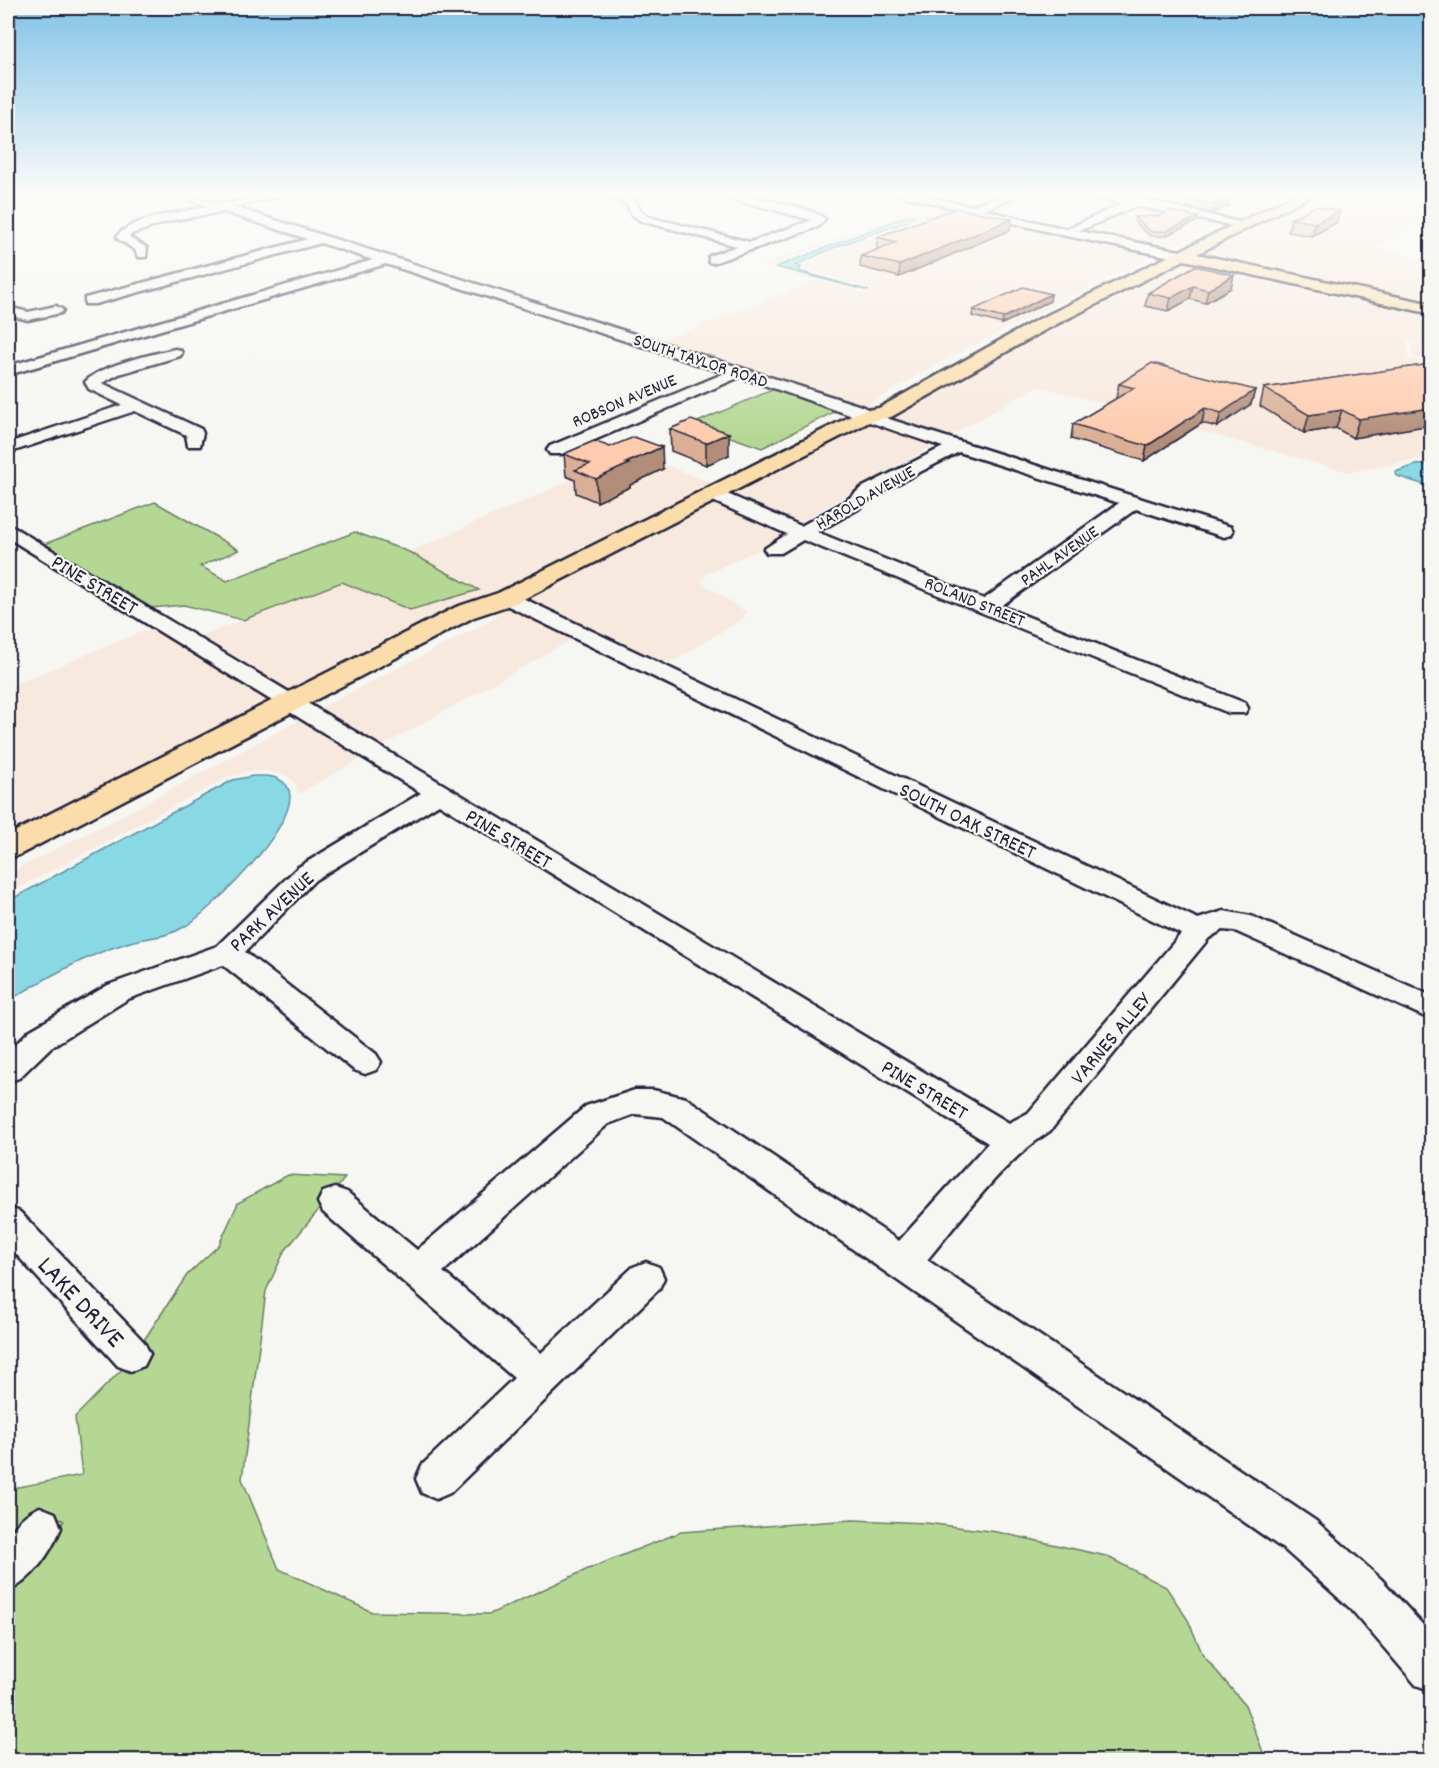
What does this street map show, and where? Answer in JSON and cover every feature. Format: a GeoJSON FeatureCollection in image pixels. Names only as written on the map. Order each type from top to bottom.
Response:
{"type":"FeatureCollection","features":[{"type":"Feature","properties":{"kind":"main road"},"geometry":{"type":"LineString","coordinates":[[8,848],[295,707],[482,619],[507,598],[868,415],[884,413],[1131,276]]}},
{"type":"Feature","properties":{"kind":"main road"},"geometry":{"type":"LineString","coordinates":[[1276,276],[1431,309]]}},
{"type":"Feature","properties":{"kind":"main road"},"geometry":{"type":"LineString","coordinates":[[8,866],[84,828],[295,707]]}},
{"type":"Feature","properties":{"kind":"street"},"geometry":{"type":"LineString","coordinates":[[90,301],[185,276]]}},
{"type":"Feature","properties":{"kind":"street"},"geometry":{"type":"LineString","coordinates":[[8,371],[332,276]]}},
{"type":"Feature","properties":{"kind":"street","name":"SOUTH TAYLOR ROAD"},"geometry":{"type":"LineString","coordinates":[[434,276],[740,372],[957,446],[1224,531]]}},
{"type":"Feature","properties":{"kind":"street"},"geometry":{"type":"LineString","coordinates":[[8,311],[28,316],[56,310]]}},
{"type":"Feature","properties":{"kind":"street"},"geometry":{"type":"LineString","coordinates":[[175,353],[114,371],[93,382],[95,386],[195,433],[194,442]]}},
{"type":"Feature","properties":{"kind":"street","name":"ROBSON AVENUE"},"geometry":{"type":"LineString","coordinates":[[556,450],[740,372]]}},
{"type":"Feature","properties":{"kind":"street"},"geometry":{"type":"LineString","coordinates":[[8,448],[137,405]]}},
{"type":"Feature","properties":{"kind":"street","name":"HAROLD AVENUE"},"geometry":{"type":"LineString","coordinates":[[774,549],[852,506],[875,488],[957,446]]}},
{"type":"Feature","properties":{"kind":"street","name":"ROLAND STREET"},"geometry":{"type":"LineString","coordinates":[[712,494],[802,533],[1237,708]]}},
{"type":"Feature","properties":{"kind":"street","name":"PAHL AVENUE"},"geometry":{"type":"LineString","coordinates":[[987,606],[1127,508],[1129,502]]}},
{"type":"Feature","properties":{"kind":"street","name":"PINE STREET"},"geometry":{"type":"LineString","coordinates":[[8,530],[437,794],[1000,1134],[1015,1137]]}},
{"type":"Feature","properties":{"kind":"street","name":"SOUTH OAK STREET"},"geometry":{"type":"LineString","coordinates":[[507,598],[1199,931]]}},
{"type":"Feature","properties":{"kind":"street","name":"PARK AVENUE"},"geometry":{"type":"LineString","coordinates":[[8,1070],[40,1040],[118,992],[227,953],[306,874],[437,794]]}},
{"type":"Feature","properties":{"kind":"street"},"geometry":{"type":"LineString","coordinates":[[1199,931],[1222,919],[1241,923],[1431,1009]]}},
{"type":"Feature","properties":{"kind":"street","name":"VARNES ALLEY"},"geometry":{"type":"LineString","coordinates":[[904,1261],[1015,1137],[1039,1122],[1199,931]]}},
{"type":"Feature","properties":{"kind":"street"},"geometry":{"type":"LineString","coordinates":[[227,953],[365,1062]]}},
{"type":"Feature","properties":{"kind":"street"},"geometry":{"type":"LineString","coordinates":[[417,1272],[597,1115],[620,1104],[647,1100],[675,1107],[904,1261],[1301,1536],[1366,1594],[1431,1669]]}},
{"type":"Feature","properties":{"kind":"street"},"geometry":{"type":"LineString","coordinates":[[334,1202],[542,1378]]}},
{"type":"Feature","properties":{"kind":"street","name":"LAKE DRIVE"},"geometry":{"type":"LineString","coordinates":[[8,1222],[131,1354]]}},
{"type":"Feature","properties":{"kind":"street"},"geometry":{"type":"LineString","coordinates":[[436,1479],[646,1278]]}},
{"type":"Feature","properties":{"kind":"street"},"geometry":{"type":"LineString","coordinates":[[8,1570],[40,1528]]}},
{"type":"Feature","properties":{"kind":"shaded area"},"geometry":{"type":"Polygon","coordinates":[[[797,276],[863,293],[873,292],[868,287],[824,276],[1113,276],[939,363],[862,408],[655,343],[815,281],[797,276]]]}},
{"type":"Feature","properties":{"kind":"shaded area"},"geometry":{"type":"Polygon","coordinates":[[[1127,276],[1133,276],[874,410],[950,366],[1127,276]]]}},
{"type":"Feature","properties":{"kind":"shaded area"},"geometry":{"type":"Polygon","coordinates":[[[1149,276],[1269,276],[1431,311],[1431,343],[1407,342],[1408,358],[1421,361],[1422,366],[1410,366],[1410,380],[1431,391],[1431,457],[1349,472],[1038,386],[944,439],[879,417],[1149,276]]]}},
{"type":"Feature","properties":{"kind":"shaded area"},"geometry":{"type":"Polygon","coordinates":[[[1284,276],[1431,276],[1431,307],[1284,276]]]}},
{"type":"Feature","properties":{"kind":"shaded area"},"geometry":{"type":"Polygon","coordinates":[[[1412,343],[1431,345],[1431,388],[1427,360],[1413,358],[1412,343]]]}},
{"type":"Feature","properties":{"kind":"shaded area"},"geometry":{"type":"Polygon","coordinates":[[[859,415],[505,594],[288,695],[196,638],[342,581],[410,610],[478,590],[409,552],[632,453],[715,484],[859,415]]]}},
{"type":"Feature","properties":{"kind":"shaded area"},"geometry":{"type":"Polygon","coordinates":[[[869,419],[938,443],[794,525],[722,494],[869,419]]]}},
{"type":"Feature","properties":{"kind":"shaded area"},"geometry":{"type":"Polygon","coordinates":[[[713,499],[788,531],[777,540],[705,575],[701,582],[746,612],[744,618],[663,667],[518,598],[713,499]]]}},
{"type":"Feature","properties":{"kind":"shaded area"},"geometry":{"type":"Polygon","coordinates":[[[508,605],[576,637],[377,749],[315,711],[488,622],[508,605]]]}},
{"type":"Feature","properties":{"kind":"shaded area"},"geometry":{"type":"Polygon","coordinates":[[[153,627],[275,702],[8,841],[8,687],[153,627]]]}},
{"type":"Feature","properties":{"kind":"shaded area"},"geometry":{"type":"Polygon","coordinates":[[[301,719],[364,757],[298,794],[296,785],[289,777],[273,772],[251,771],[228,777],[8,894],[8,873],[120,817],[301,719]]]}},
{"type":"Feature","properties":{"kind":"green space"},"geometry":{"type":"Polygon","coordinates":[[[774,389],[838,410],[762,448],[693,424],[774,389]]]}},
{"type":"Feature","properties":{"kind":"green space"},"geometry":{"type":"Polygon","coordinates":[[[155,502],[239,550],[200,566],[227,581],[355,532],[409,552],[479,590],[410,610],[342,582],[243,620],[184,605],[151,608],[42,545],[155,502]]]}},
{"type":"Feature","properties":{"kind":"green space"},"geometry":{"type":"Polygon","coordinates":[[[288,1175],[345,1178],[284,1252],[266,1291],[242,1479],[279,1569],[372,1612],[490,1614],[588,1569],[681,1532],[853,1520],[926,1523],[997,1532],[1106,1556],[1166,1587],[1188,1620],[1203,1655],[1245,1705],[1266,1760],[8,1760],[8,1595],[64,1521],[39,1506],[8,1546],[8,1489],[82,1475],[75,1417],[123,1368],[128,1373],[152,1354],[142,1343],[187,1275],[219,1245],[238,1203],[288,1175]]]}},
{"type":"Feature","properties":{"kind":"water"},"geometry":{"type":"Polygon","coordinates":[[[809,276],[815,276],[869,291],[809,276]]]}},
{"type":"Feature","properties":{"kind":"water"},"geometry":{"type":"Polygon","coordinates":[[[1431,464],[1431,487],[1397,476],[1395,472],[1416,465],[1431,464]]]}},
{"type":"Feature","properties":{"kind":"water"},"geometry":{"type":"Polygon","coordinates":[[[253,776],[280,780],[289,792],[287,811],[258,857],[215,902],[177,931],[127,943],[96,954],[8,1001],[8,901],[233,780],[253,776]]]}},
{"type":"Feature","properties":{"kind":"building"},"geometry":{"type":"Polygon","coordinates":[[[1178,276],[1233,276],[1208,290],[1193,286],[1171,298],[1148,293],[1178,276]]]}},
{"type":"Feature","properties":{"kind":"building"},"geometry":{"type":"Polygon","coordinates":[[[1023,287],[1051,294],[1003,318],[973,310],[1023,287]]]}},
{"type":"Feature","properties":{"kind":"building"},"geometry":{"type":"Polygon","coordinates":[[[1152,363],[1255,390],[1221,413],[1205,408],[1147,446],[1073,424],[1134,388],[1119,384],[1152,363]]]}},
{"type":"Feature","properties":{"kind":"building"},"geometry":{"type":"Polygon","coordinates":[[[1424,365],[1431,368],[1431,392],[1428,392],[1431,394],[1431,408],[1359,419],[1342,410],[1309,415],[1264,388],[1424,365]]]}},
{"type":"Feature","properties":{"kind":"building"},"geometry":{"type":"Polygon","coordinates":[[[691,420],[729,433],[706,443],[670,429],[691,420]]]}},
{"type":"Feature","properties":{"kind":"building"},"geometry":{"type":"Polygon","coordinates":[[[634,437],[662,447],[596,479],[575,470],[590,464],[564,454],[594,441],[610,447],[634,437]]]}}]}
